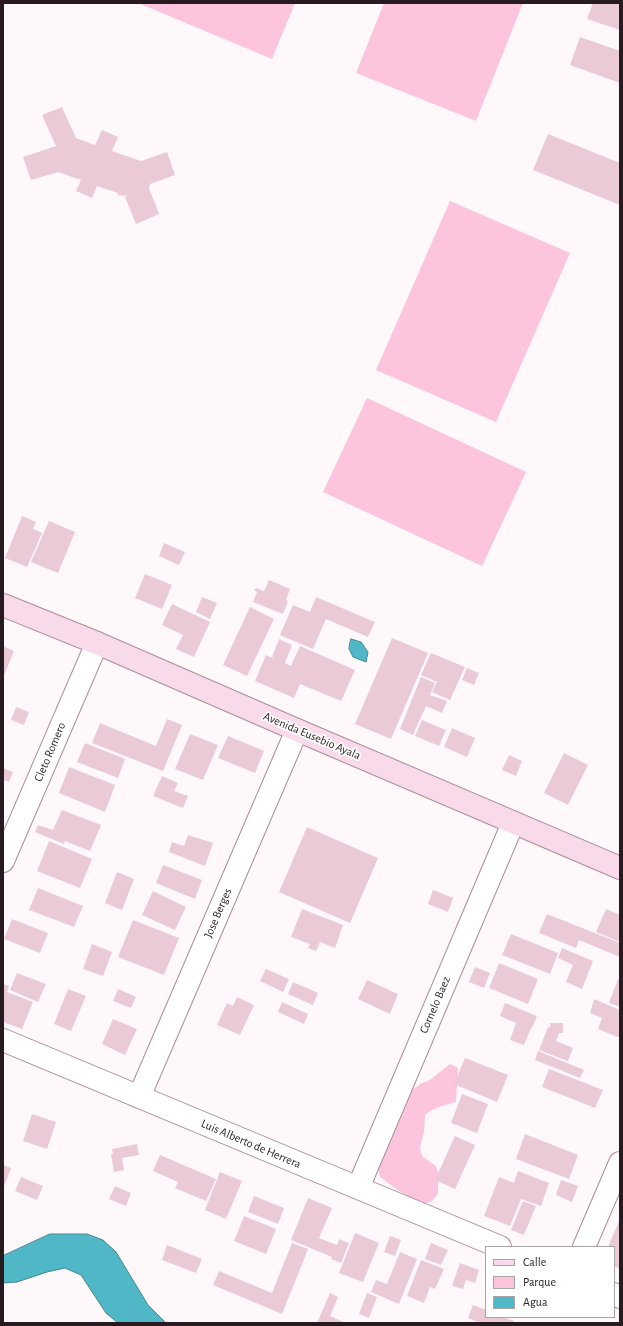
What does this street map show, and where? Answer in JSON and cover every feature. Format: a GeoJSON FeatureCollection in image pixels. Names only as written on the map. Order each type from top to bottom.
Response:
{"type":"FeatureCollection","features":[{"type":"Feature","properties":{"kind":"street","name":"Avenida Eusebio Ayala"},"geometry":{"type":"LineString","coordinates":[[3,605],[96,643],[620,868]]}},
{"type":"Feature","properties":{"kind":"street","name":"Cleto Romero"},"geometry":{"type":"LineString","coordinates":[[3,861],[96,643]]}},
{"type":"Feature","properties":{"kind":"street","name":"Jose Berges"},"geometry":{"type":"LineString","coordinates":[[139,1097],[297,730]]}},
{"type":"Feature","properties":{"kind":"street","name":"Cornelo Baez"},"geometry":{"type":"LineString","coordinates":[[358,1188],[513,823]]}},
{"type":"Feature","properties":{"kind":"street","name":"Luis Alberto de Herrera"},"geometry":{"type":"LineString","coordinates":[[3,1040],[498,1246]]}},
{"type":"Feature","properties":{"kind":"street"},"geometry":{"type":"LineString","coordinates":[[584,1246],[620,1163]]}},
{"type":"Feature","properties":{"kind":"green space"},"geometry":{"type":"Polygon","coordinates":[[[138,3],[295,3],[272,59],[138,3]]]}},
{"type":"Feature","properties":{"kind":"green space"},"geometry":{"type":"Polygon","coordinates":[[[384,3],[523,3],[476,121],[356,73],[384,3]]]}},
{"type":"Feature","properties":{"kind":"green space"},"geometry":{"type":"Polygon","coordinates":[[[450,201],[570,253],[496,422],[376,370],[450,201]]]}},
{"type":"Feature","properties":{"kind":"green space"},"geometry":{"type":"Polygon","coordinates":[[[367,398],[526,472],[482,566],[323,492],[367,398]]]}},
{"type":"Feature","properties":{"kind":"green space"},"geometry":{"type":"Polygon","coordinates":[[[450,1064],[458,1068],[456,1102],[443,1105],[425,1115],[424,1132],[420,1148],[422,1156],[436,1166],[438,1174],[438,1194],[432,1201],[424,1204],[416,1202],[380,1177],[378,1169],[379,1161],[388,1147],[391,1122],[408,1093],[422,1083],[430,1080],[450,1064]]]}},
{"type":"Feature","properties":{"kind":"water"},"geometry":{"type":"Polygon","coordinates":[[[351,639],[361,642],[368,652],[366,662],[353,657],[349,649],[351,639]]]}},
{"type":"Feature","properties":{"kind":"water"},"geometry":{"type":"Polygon","coordinates":[[[50,1234],[87,1234],[103,1240],[116,1252],[148,1305],[166,1323],[118,1323],[106,1313],[81,1275],[65,1268],[17,1282],[3,1283],[3,1256],[50,1234]]]}},
{"type":"Feature","properties":{"kind":"building"},"geometry":{"type":"Polygon","coordinates":[[[593,3],[620,3],[620,30],[587,19],[593,3]]]}},
{"type":"Feature","properties":{"kind":"building"},"geometry":{"type":"Polygon","coordinates":[[[580,37],[620,51],[620,83],[570,65],[580,37]]]}},
{"type":"Feature","properties":{"kind":"building"},"geometry":{"type":"Polygon","coordinates":[[[62,107],[76,138],[95,145],[102,130],[118,137],[112,151],[141,161],[167,152],[175,175],[150,184],[149,188],[159,214],[136,224],[125,197],[128,196],[118,195],[118,193],[97,186],[92,198],[76,191],[81,180],[58,172],[31,180],[23,157],[56,146],[42,115],[62,107]]]}},
{"type":"Feature","properties":{"kind":"building"},"geometry":{"type":"Polygon","coordinates":[[[548,134],[620,163],[620,205],[533,170],[548,134]]]}},
{"type":"Feature","properties":{"kind":"building"},"geometry":{"type":"Polygon","coordinates":[[[22,516],[36,522],[33,529],[42,533],[27,567],[5,558],[22,516]]]}},
{"type":"Feature","properties":{"kind":"building"},"geometry":{"type":"Polygon","coordinates":[[[49,521],[75,532],[58,573],[31,562],[49,521]]]}},
{"type":"Feature","properties":{"kind":"building"},"geometry":{"type":"Polygon","coordinates":[[[164,543],[185,552],[179,565],[159,556],[164,543]]]}},
{"type":"Feature","properties":{"kind":"building"},"geometry":{"type":"Polygon","coordinates":[[[145,574],[172,585],[162,609],[135,598],[145,574]]]}},
{"type":"Feature","properties":{"kind":"building"},"geometry":{"type":"Polygon","coordinates":[[[269,580],[290,589],[286,600],[288,601],[283,614],[253,602],[257,592],[254,590],[256,588],[264,591],[269,580]]]}},
{"type":"Feature","properties":{"kind":"building"},"geometry":{"type":"Polygon","coordinates":[[[202,597],[217,603],[210,619],[196,612],[202,597]]]}},
{"type":"Feature","properties":{"kind":"building"},"geometry":{"type":"Polygon","coordinates":[[[316,597],[375,622],[368,637],[326,619],[313,649],[280,635],[293,605],[310,612],[316,597]]]}},
{"type":"Feature","properties":{"kind":"building"},"geometry":{"type":"Polygon","coordinates":[[[172,604],[210,622],[194,657],[176,649],[183,635],[162,625],[172,604]]]}},
{"type":"Feature","properties":{"kind":"building"},"geometry":{"type":"Polygon","coordinates":[[[250,607],[274,619],[247,676],[223,665],[250,607]]]}},
{"type":"Feature","properties":{"kind":"building"},"geometry":{"type":"Polygon","coordinates":[[[392,638],[428,653],[391,739],[355,724],[392,638]]]}},
{"type":"Feature","properties":{"kind":"building"},"geometry":{"type":"Polygon","coordinates":[[[279,639],[292,645],[285,663],[291,666],[300,646],[355,670],[341,701],[300,684],[294,698],[255,681],[266,655],[275,659],[272,657],[279,639]]]}},
{"type":"Feature","properties":{"kind":"building"},"geometry":{"type":"Polygon","coordinates":[[[3,646],[14,651],[3,678],[3,646]]]}},
{"type":"Feature","properties":{"kind":"building"},"geometry":{"type":"Polygon","coordinates":[[[431,653],[465,667],[450,700],[432,692],[437,682],[421,675],[431,653]]]}},
{"type":"Feature","properties":{"kind":"building"},"geometry":{"type":"Polygon","coordinates":[[[467,668],[479,673],[474,685],[462,680],[467,668]]]}},
{"type":"Feature","properties":{"kind":"building"},"geometry":{"type":"Polygon","coordinates":[[[421,677],[435,683],[430,695],[447,701],[442,713],[426,706],[413,735],[400,729],[421,677]]]}},
{"type":"Feature","properties":{"kind":"building"},"geometry":{"type":"Polygon","coordinates":[[[16,707],[29,712],[24,725],[11,720],[16,707]]]}},
{"type":"Feature","properties":{"kind":"building"},"geometry":{"type":"Polygon","coordinates":[[[167,719],[182,725],[163,771],[92,743],[100,723],[156,746],[167,719]]]}},
{"type":"Feature","properties":{"kind":"building"},"geometry":{"type":"Polygon","coordinates":[[[422,720],[446,730],[439,746],[415,736],[422,720]]]}},
{"type":"Feature","properties":{"kind":"building"},"geometry":{"type":"Polygon","coordinates":[[[452,728],[475,738],[467,757],[444,747],[452,728]]]}},
{"type":"Feature","properties":{"kind":"building"},"geometry":{"type":"Polygon","coordinates":[[[190,734],[218,745],[203,780],[175,769],[190,734]]]}},
{"type":"Feature","properties":{"kind":"building"},"geometry":{"type":"Polygon","coordinates":[[[228,736],[264,751],[255,773],[218,758],[228,736]]]}},
{"type":"Feature","properties":{"kind":"building"},"geometry":{"type":"Polygon","coordinates":[[[85,743],[125,759],[118,778],[77,762],[85,743]]]}},
{"type":"Feature","properties":{"kind":"building"},"geometry":{"type":"Polygon","coordinates":[[[564,753],[588,765],[568,805],[544,793],[564,753]]]}},
{"type":"Feature","properties":{"kind":"building"},"geometry":{"type":"Polygon","coordinates":[[[509,755],[522,761],[516,776],[502,770],[509,755]]]}},
{"type":"Feature","properties":{"kind":"building"},"geometry":{"type":"Polygon","coordinates":[[[69,767],[115,785],[105,812],[59,793],[69,767]]]}},
{"type":"Feature","properties":{"kind":"building"},"geometry":{"type":"Polygon","coordinates":[[[3,768],[13,772],[9,782],[3,780],[3,768]]]}},
{"type":"Feature","properties":{"kind":"building"},"geometry":{"type":"Polygon","coordinates":[[[162,776],[178,783],[174,791],[188,796],[183,808],[153,796],[162,776]]]}},
{"type":"Feature","properties":{"kind":"building"},"geometry":{"type":"Polygon","coordinates":[[[62,810],[101,825],[90,851],[65,841],[64,844],[35,832],[38,825],[53,830],[62,810]]]}},
{"type":"Feature","properties":{"kind":"building"},"geometry":{"type":"Polygon","coordinates":[[[307,827],[378,858],[350,923],[279,892],[307,827]]]}},
{"type":"Feature","properties":{"kind":"building"},"geometry":{"type":"Polygon","coordinates":[[[188,835],[213,843],[205,866],[169,852],[172,842],[184,846],[188,835]]]}},
{"type":"Feature","properties":{"kind":"building"},"geometry":{"type":"Polygon","coordinates":[[[49,841],[92,859],[80,888],[37,871],[49,841]]]}},
{"type":"Feature","properties":{"kind":"building"},"geometry":{"type":"Polygon","coordinates":[[[163,865],[202,880],[195,899],[156,883],[163,865]]]}},
{"type":"Feature","properties":{"kind":"building"},"geometry":{"type":"Polygon","coordinates":[[[117,872],[134,879],[122,910],[105,903],[117,872]]]}},
{"type":"Feature","properties":{"kind":"building"},"geometry":{"type":"Polygon","coordinates":[[[38,888],[83,906],[74,927],[29,910],[38,888]]]}},
{"type":"Feature","properties":{"kind":"building"},"geometry":{"type":"Polygon","coordinates":[[[433,890],[453,898],[448,912],[428,904],[433,890]]]}},
{"type":"Feature","properties":{"kind":"building"},"geometry":{"type":"Polygon","coordinates":[[[153,891],[186,907],[175,930],[142,915],[153,891]]]}},
{"type":"Feature","properties":{"kind":"building"},"geometry":{"type":"Polygon","coordinates":[[[302,909],[343,925],[335,948],[320,942],[316,951],[308,948],[310,944],[291,937],[302,909]]]}},
{"type":"Feature","properties":{"kind":"building"},"geometry":{"type":"Polygon","coordinates":[[[606,909],[620,915],[620,942],[596,932],[606,909]]]}},
{"type":"Feature","properties":{"kind":"building"},"geometry":{"type":"Polygon","coordinates":[[[547,914],[620,943],[620,957],[579,940],[576,948],[539,933],[547,914]]]}},
{"type":"Feature","properties":{"kind":"building"},"geometry":{"type":"Polygon","coordinates":[[[12,919],[48,933],[40,953],[4,939],[12,919]]]}},
{"type":"Feature","properties":{"kind":"building"},"geometry":{"type":"Polygon","coordinates":[[[133,920],[179,938],[164,975],[118,957],[133,920]]]}},
{"type":"Feature","properties":{"kind":"building"},"geometry":{"type":"Polygon","coordinates":[[[511,934],[558,953],[550,974],[502,955],[511,934]]]}},
{"type":"Feature","properties":{"kind":"building"},"geometry":{"type":"Polygon","coordinates":[[[92,944],[112,952],[103,976],[83,969],[92,944]]]}},
{"type":"Feature","properties":{"kind":"building"},"geometry":{"type":"Polygon","coordinates":[[[562,948],[593,961],[582,989],[566,982],[573,965],[558,958],[562,948]]]}},
{"type":"Feature","properties":{"kind":"building"},"geometry":{"type":"Polygon","coordinates":[[[499,963],[538,979],[528,1004],[489,988],[499,963]]]}},
{"type":"Feature","properties":{"kind":"building"},"geometry":{"type":"Polygon","coordinates":[[[475,967],[490,973],[484,988],[469,982],[475,967]]]}},
{"type":"Feature","properties":{"kind":"building"},"geometry":{"type":"Polygon","coordinates":[[[266,969],[289,979],[283,992],[260,981],[266,969]]]}},
{"type":"Feature","properties":{"kind":"building"},"geometry":{"type":"Polygon","coordinates":[[[17,973],[46,984],[38,1002],[10,990],[17,973]]]}},
{"type":"Feature","properties":{"kind":"building"},"geometry":{"type":"Polygon","coordinates":[[[618,979],[620,980],[620,1007],[609,1003],[618,979]]]}},
{"type":"Feature","properties":{"kind":"building"},"geometry":{"type":"Polygon","coordinates":[[[367,980],[398,994],[390,1014],[358,999],[367,980]]]}},
{"type":"Feature","properties":{"kind":"building"},"geometry":{"type":"Polygon","coordinates":[[[293,982],[318,993],[313,1005],[288,994],[293,982]]]}},
{"type":"Feature","properties":{"kind":"building"},"geometry":{"type":"Polygon","coordinates":[[[3,984],[9,986],[7,992],[33,1002],[22,1029],[3,1022],[3,984]]]}},
{"type":"Feature","properties":{"kind":"building"},"geometry":{"type":"Polygon","coordinates":[[[68,989],[86,996],[71,1031],[54,1024],[68,989]]]}},
{"type":"Feature","properties":{"kind":"building"},"geometry":{"type":"Polygon","coordinates":[[[118,989],[136,997],[131,1008],[113,1001],[118,989]]]}},
{"type":"Feature","properties":{"kind":"building"},"geometry":{"type":"Polygon","coordinates":[[[237,997],[254,1005],[240,1035],[217,1025],[227,1003],[233,1006],[237,997]]]}},
{"type":"Feature","properties":{"kind":"building"},"geometry":{"type":"Polygon","coordinates":[[[594,999],[620,1010],[620,1038],[598,1029],[602,1018],[590,1013],[594,999]]]}},
{"type":"Feature","properties":{"kind":"building"},"geometry":{"type":"Polygon","coordinates":[[[282,1002],[308,1014],[304,1024],[278,1012],[282,1002]]]}},
{"type":"Feature","properties":{"kind":"building"},"geometry":{"type":"Polygon","coordinates":[[[505,1003],[537,1016],[524,1045],[510,1040],[516,1023],[500,1016],[505,1003]]]}},
{"type":"Feature","properties":{"kind":"building"},"geometry":{"type":"Polygon","coordinates":[[[113,1019],[137,1029],[125,1055],[102,1044],[113,1019]]]}},
{"type":"Feature","properties":{"kind":"building"},"geometry":{"type":"Polygon","coordinates":[[[550,1023],[563,1023],[563,1033],[559,1033],[556,1041],[573,1048],[568,1061],[539,1050],[548,1027],[550,1028],[550,1023]]]}},
{"type":"Feature","properties":{"kind":"building"},"geometry":{"type":"Polygon","coordinates":[[[538,1051],[584,1070],[580,1078],[535,1060],[538,1051]]]}},
{"type":"Feature","properties":{"kind":"building"},"geometry":{"type":"Polygon","coordinates":[[[465,1058],[508,1075],[497,1102],[454,1084],[465,1058]]]}},
{"type":"Feature","properties":{"kind":"building"},"geometry":{"type":"Polygon","coordinates":[[[549,1069],[603,1090],[595,1108],[542,1087],[549,1069]]]}},
{"type":"Feature","properties":{"kind":"building"},"geometry":{"type":"Polygon","coordinates":[[[462,1094],[488,1104],[477,1133],[451,1123],[462,1094]]]}},
{"type":"Feature","properties":{"kind":"building"},"geometry":{"type":"Polygon","coordinates":[[[32,1114],[56,1122],[47,1149],[23,1141],[32,1114]]]}},
{"type":"Feature","properties":{"kind":"building"},"geometry":{"type":"Polygon","coordinates":[[[525,1134],[578,1155],[569,1179],[516,1159],[525,1134]]]}},
{"type":"Feature","properties":{"kind":"building"},"geometry":{"type":"Polygon","coordinates":[[[455,1136],[475,1145],[455,1189],[435,1180],[455,1136]]]}},
{"type":"Feature","properties":{"kind":"building"},"geometry":{"type":"Polygon","coordinates":[[[137,1144],[139,1155],[122,1158],[124,1170],[114,1172],[111,1154],[113,1154],[112,1149],[137,1144]]]}},
{"type":"Feature","properties":{"kind":"building"},"geometry":{"type":"Polygon","coordinates":[[[160,1155],[216,1179],[206,1201],[175,1188],[178,1182],[153,1171],[160,1155]]]}},
{"type":"Feature","properties":{"kind":"building"},"geometry":{"type":"Polygon","coordinates":[[[3,1165],[11,1168],[3,1189],[3,1165]]]}},
{"type":"Feature","properties":{"kind":"building"},"geometry":{"type":"Polygon","coordinates":[[[518,1171],[549,1183],[541,1206],[521,1199],[510,1226],[484,1216],[499,1177],[514,1183],[518,1171]]]}},
{"type":"Feature","properties":{"kind":"building"},"geometry":{"type":"Polygon","coordinates":[[[220,1172],[242,1181],[226,1219],[205,1210],[220,1172]]]}},
{"type":"Feature","properties":{"kind":"building"},"geometry":{"type":"Polygon","coordinates":[[[21,1177],[43,1186],[37,1200],[15,1191],[21,1177]]]}},
{"type":"Feature","properties":{"kind":"building"},"geometry":{"type":"Polygon","coordinates":[[[561,1180],[578,1186],[572,1202],[556,1195],[561,1180]]]}},
{"type":"Feature","properties":{"kind":"building"},"geometry":{"type":"Polygon","coordinates":[[[115,1186],[131,1193],[126,1206],[109,1199],[115,1186]]]}},
{"type":"Feature","properties":{"kind":"building"},"geometry":{"type":"Polygon","coordinates":[[[254,1196],[284,1208],[278,1224],[248,1212],[254,1196]]]}},
{"type":"Feature","properties":{"kind":"building"},"geometry":{"type":"Polygon","coordinates":[[[308,1198],[332,1208],[319,1238],[337,1245],[339,1239],[349,1243],[341,1263],[331,1259],[332,1257],[291,1240],[308,1198]]]}},
{"type":"Feature","properties":{"kind":"building"},"geometry":{"type":"Polygon","coordinates":[[[523,1201],[536,1206],[524,1235],[511,1230],[523,1201]]]}},
{"type":"Feature","properties":{"kind":"building"},"geometry":{"type":"Polygon","coordinates":[[[244,1216],[276,1229],[266,1254],[234,1241],[244,1216]]]}},
{"type":"Feature","properties":{"kind":"building"},"geometry":{"type":"Polygon","coordinates":[[[620,1219],[620,1269],[615,1266],[615,1246],[608,1246],[620,1219]]]}},
{"type":"Feature","properties":{"kind":"building"},"geometry":{"type":"Polygon","coordinates":[[[355,1233],[379,1243],[363,1282],[339,1273],[355,1233]]]}},
{"type":"Feature","properties":{"kind":"building"},"geometry":{"type":"Polygon","coordinates":[[[390,1236],[401,1240],[395,1256],[384,1252],[390,1236]]]}},
{"type":"Feature","properties":{"kind":"building"},"geometry":{"type":"Polygon","coordinates":[[[292,1243],[308,1249],[282,1314],[213,1285],[219,1271],[272,1293],[292,1243]]]}},
{"type":"Feature","properties":{"kind":"building"},"geometry":{"type":"Polygon","coordinates":[[[431,1243],[448,1250],[441,1265],[425,1259],[431,1243]]]}},
{"type":"Feature","properties":{"kind":"building"},"geometry":{"type":"Polygon","coordinates":[[[167,1245],[202,1259],[196,1273],[162,1260],[167,1245]]]}},
{"type":"Feature","properties":{"kind":"building"},"geometry":{"type":"Polygon","coordinates":[[[400,1252],[417,1259],[399,1304],[371,1292],[376,1280],[387,1284],[400,1252]]]}},
{"type":"Feature","properties":{"kind":"building"},"geometry":{"type":"Polygon","coordinates":[[[421,1260],[444,1269],[435,1289],[430,1287],[424,1303],[407,1296],[421,1260]]]}},
{"type":"Feature","properties":{"kind":"building"},"geometry":{"type":"Polygon","coordinates":[[[460,1263],[479,1270],[475,1283],[466,1280],[463,1289],[452,1286],[460,1263]]]}},
{"type":"Feature","properties":{"kind":"building"},"geometry":{"type":"Polygon","coordinates":[[[330,1293],[338,1297],[330,1316],[346,1323],[317,1323],[330,1293]]]}},
{"type":"Feature","properties":{"kind":"building"},"geometry":{"type":"Polygon","coordinates":[[[367,1293],[377,1297],[369,1318],[359,1314],[367,1293]]]}},
{"type":"Feature","properties":{"kind":"building"},"geometry":{"type":"Polygon","coordinates":[[[473,1305],[485,1310],[485,1318],[506,1318],[514,1321],[513,1323],[480,1323],[468,1318],[473,1305]]]}}]}
